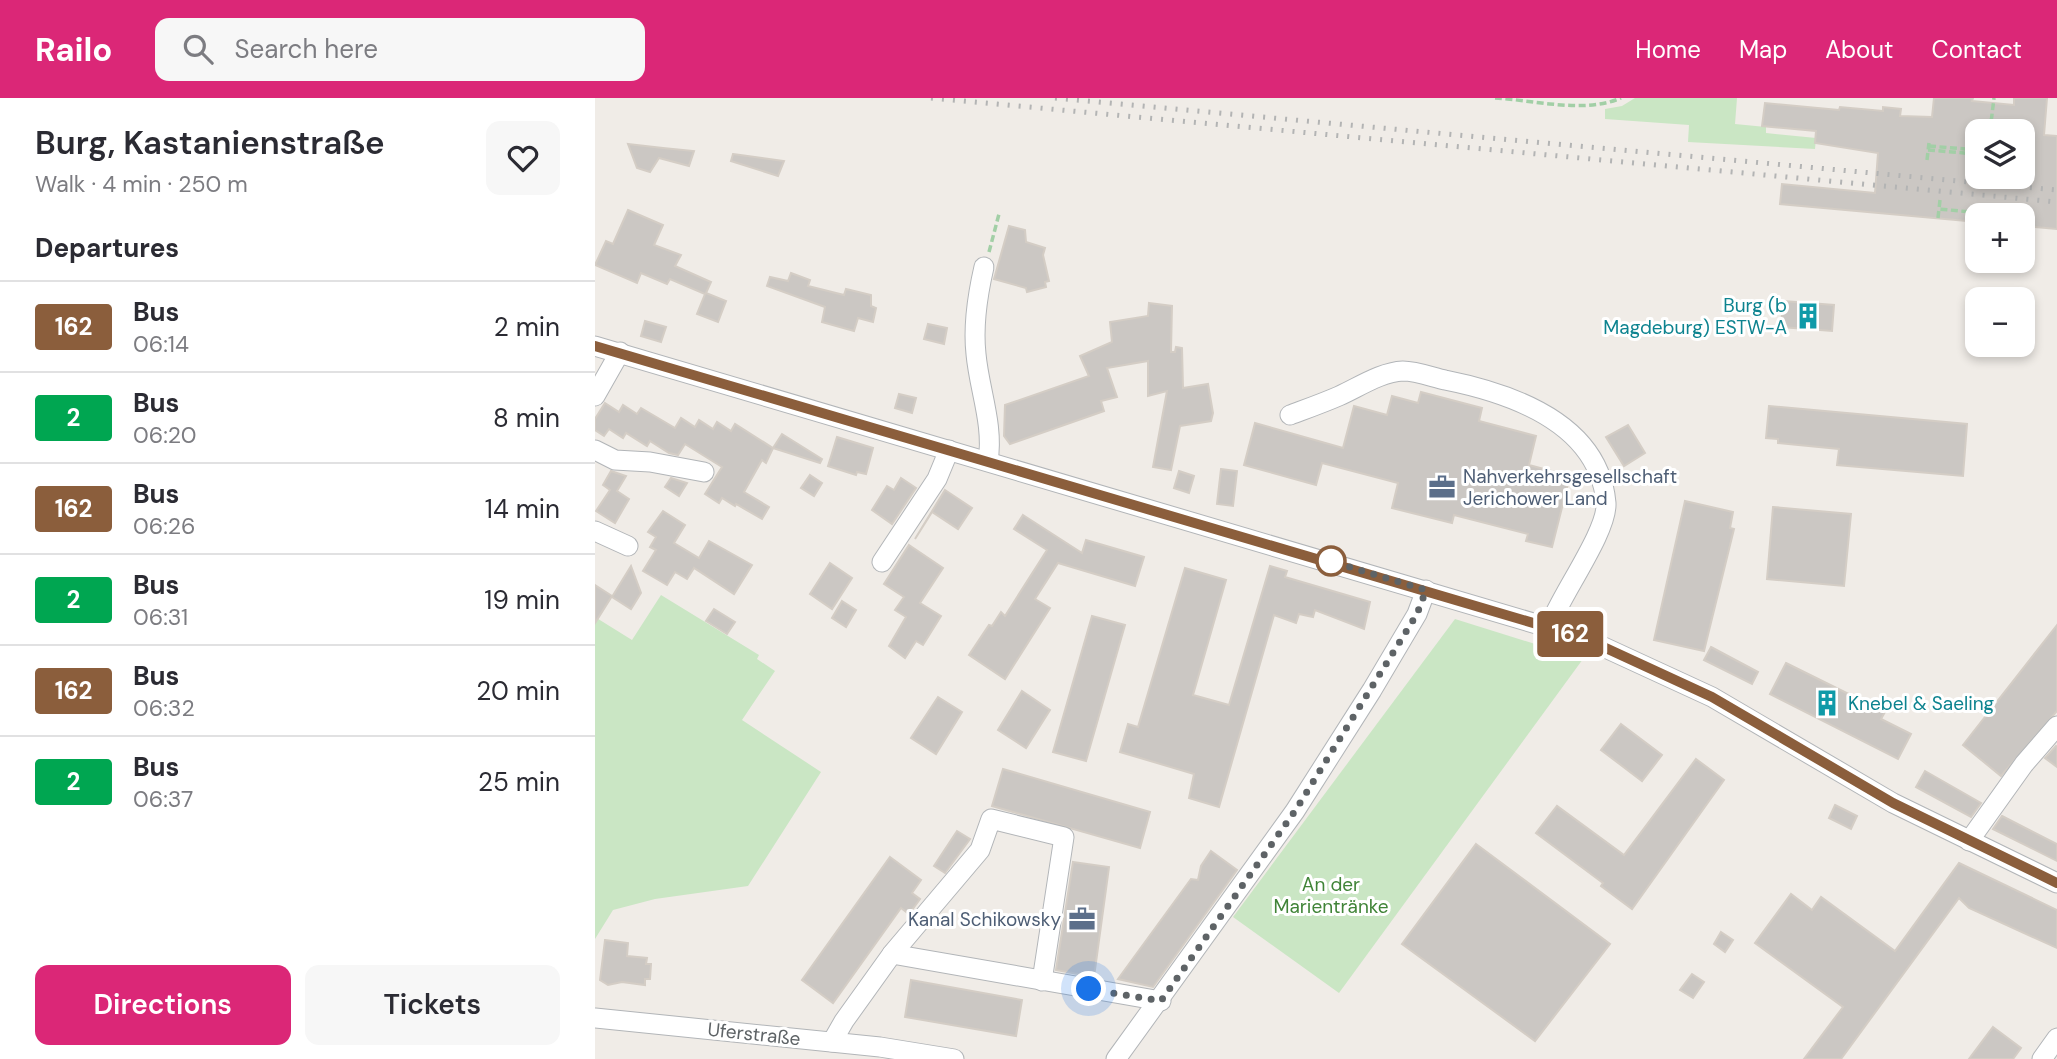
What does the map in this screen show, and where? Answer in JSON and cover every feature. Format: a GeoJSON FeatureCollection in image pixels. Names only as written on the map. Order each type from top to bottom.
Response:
{"type":"FeatureCollection","features":[{"type":"Feature","properties":{"kind":"street"},"geometry":{"type":"LineString","coordinates":[[985,267],[980,285],[976,352],[990,437],[988,461]]}},
{"type":"Feature","properties":{"kind":"street"},"geometry":{"type":"LineString","coordinates":[[595,346],[1549,627],[1617,653],[1712,697],[1893,803],[2057,883]]}},
{"type":"Feature","properties":{"kind":"street"},"geometry":{"type":"LineString","coordinates":[[595,396],[620,352]]}},
{"type":"Feature","properties":{"kind":"street"},"geometry":{"type":"LineString","coordinates":[[1290,415],[1376,379],[1404,371],[1494,390],[1541,412],[1567,431],[1589,454],[1606,504],[1595,540],[1557,605],[1549,627]]}},
{"type":"Feature","properties":{"kind":"street"},"geometry":{"type":"LineString","coordinates":[[595,450],[615,460],[650,462],[704,472]]}},
{"type":"Feature","properties":{"kind":"street"},"geometry":{"type":"LineString","coordinates":[[882,562],[937,479],[949,450]]}},
{"type":"Feature","properties":{"kind":"street"},"geometry":{"type":"LineString","coordinates":[[595,531],[628,546]]}},
{"type":"Feature","properties":{"kind":"street"},"geometry":{"type":"LineString","coordinates":[[1116,1059],[1161,1001],[1295,811],[1373,690],[1417,614],[1426,590]]}},
{"type":"Feature","properties":{"kind":"street"},"geometry":{"type":"LineString","coordinates":[[1969,841],[2024,764],[2057,726]]}},
{"type":"Feature","properties":{"kind":"street"},"geometry":{"type":"LineString","coordinates":[[832,1042],[843,1021],[892,954],[980,850],[991,819],[1064,837],[1042,981]]}},
{"type":"Feature","properties":{"kind":"street"},"geometry":{"type":"LineString","coordinates":[[892,954],[1161,1001]]}},
{"type":"Feature","properties":{"kind":"street","name":"Uferstraße"},"geometry":{"type":"LineString","coordinates":[[595,1018],[832,1042],[954,1059]]}},
{"type":"Feature","properties":{"kind":"street"},"geometry":{"type":"LineString","coordinates":[[2042,1059],[2057,1038]]}},
{"type":"Feature","properties":{"kind":"path"},"geometry":{"type":"LineString","coordinates":[[1495,98],[1578,104],[1609,103],[1621,98]]}},
{"type":"Feature","properties":{"kind":"path"},"geometry":{"type":"LineString","coordinates":[[1991,119],[1994,98]]}},
{"type":"Feature","properties":{"kind":"path"},"geometry":{"type":"LineString","coordinates":[[1927,160],[1929,146],[1965,150]]}},
{"type":"Feature","properties":{"kind":"path"},"geometry":{"type":"LineString","coordinates":[[1938,218],[1940,200]]}},
{"type":"Feature","properties":{"kind":"path"},"geometry":{"type":"LineString","coordinates":[[1938,209],[1965,212]]}},
{"type":"Feature","properties":{"kind":"path"},"geometry":{"type":"LineString","coordinates":[[985,267],[999,214]]}},
{"type":"Feature","properties":{"kind":"green space"},"geometry":{"type":"Polygon","coordinates":[[[1635,98],[1737,98],[1735,124],[1766,127],[1766,133],[1816,138],[1815,149],[1688,142],[1689,125],[1605,119],[1605,109],[1622,106],[1635,98]]]}},
{"type":"Feature","properties":{"kind":"green space"},"geometry":{"type":"Polygon","coordinates":[[[661,595],[759,655],[757,659],[775,671],[742,720],[821,772],[748,886],[655,899],[613,910],[595,939],[595,617],[632,640],[661,595]]]}},
{"type":"Feature","properties":{"kind":"green space","name":"An der Marientränke"},"geometry":{"type":"Polygon","coordinates":[[[1455,619],[1583,659],[1339,993],[1233,917],[1455,619]]]}},
{"type":"Feature","properties":{"kind":"building"},"geometry":{"type":"Polygon","coordinates":[[[1934,98],[1973,98],[1972,101],[2014,105],[2014,98],[2047,98],[2044,135],[2057,136],[2057,229],[2035,227],[2035,203],[1965,203],[1965,221],[1780,204],[1782,184],[1875,193],[1878,153],[1815,143],[1816,131],[1762,126],[1765,103],[1839,110],[1840,107],[1883,111],[1883,107],[1901,109],[1900,116],[1932,117],[1934,98]]]}},
{"type":"Feature","properties":{"kind":"building"},"geometry":{"type":"Polygon","coordinates":[[[628,144],[694,151],[689,166],[659,158],[650,172],[637,168],[628,144]]]}},
{"type":"Feature","properties":{"kind":"building"},"geometry":{"type":"Polygon","coordinates":[[[733,154],[784,161],[778,176],[731,161],[733,154]]]}},
{"type":"Feature","properties":{"kind":"building"},"geometry":{"type":"Polygon","coordinates":[[[628,210],[663,225],[654,245],[681,255],[675,266],[711,282],[706,293],[726,301],[718,322],[697,314],[705,294],[670,279],[667,284],[641,273],[637,283],[595,265],[606,241],[613,244],[628,210]]]}},
{"type":"Feature","properties":{"kind":"building"},"geometry":{"type":"Polygon","coordinates":[[[1009,226],[1025,230],[1026,242],[1045,248],[1043,255],[1049,281],[1045,282],[1046,287],[1027,292],[1026,288],[994,279],[1009,226]]]}},
{"type":"Feature","properties":{"kind":"building"},"geometry":{"type":"Polygon","coordinates":[[[791,273],[810,280],[808,286],[844,295],[846,289],[871,295],[871,306],[876,308],[873,322],[858,318],[854,331],[822,322],[825,307],[767,286],[770,277],[788,281],[791,273]]]}},
{"type":"Feature","properties":{"kind":"building","name":"Burg (b Magdeburg) ESTW-A"},"geometry":{"type":"Polygon","coordinates":[[[1783,301],[1834,305],[1832,331],[1781,327],[1783,301]]]}},
{"type":"Feature","properties":{"kind":"building"},"geometry":{"type":"Polygon","coordinates":[[[1149,303],[1172,306],[1171,352],[1175,352],[1176,347],[1182,348],[1183,388],[1208,384],[1213,413],[1211,421],[1180,426],[1171,470],[1153,467],[1167,391],[1148,396],[1148,361],[1107,368],[1117,397],[1101,401],[1104,411],[1010,444],[1004,436],[1005,405],[1089,376],[1080,356],[1112,342],[1110,322],[1148,316],[1149,303]]]}},
{"type":"Feature","properties":{"kind":"building"},"geometry":{"type":"Polygon","coordinates":[[[645,321],[666,327],[661,342],[641,336],[645,321]]]}},
{"type":"Feature","properties":{"kind":"building"},"geometry":{"type":"Polygon","coordinates":[[[928,324],[947,328],[944,344],[924,339],[928,324]]]}},
{"type":"Feature","properties":{"kind":"building"},"geometry":{"type":"Polygon","coordinates":[[[1421,392],[1482,408],[1479,421],[1536,436],[1529,465],[1570,476],[1552,547],[1526,541],[1528,534],[1454,515],[1452,523],[1392,508],[1398,483],[1322,463],[1316,485],[1244,465],[1255,423],[1343,448],[1354,406],[1387,415],[1392,396],[1418,403],[1421,392]]]}},
{"type":"Feature","properties":{"kind":"building"},"geometry":{"type":"Polygon","coordinates":[[[899,394],[916,398],[912,413],[895,408],[899,394]]]}},
{"type":"Feature","properties":{"kind":"building"},"geometry":{"type":"Polygon","coordinates":[[[605,403],[619,412],[623,405],[637,414],[641,408],[675,428],[681,418],[695,427],[699,420],[713,429],[717,422],[731,431],[735,424],[773,448],[766,463],[762,460],[744,492],[769,507],[762,519],[736,504],[735,506],[722,498],[719,503],[705,494],[722,467],[685,444],[678,455],[669,453],[650,441],[647,446],[626,433],[623,438],[609,429],[604,436],[595,430],[595,419],[605,403]]]}},
{"type":"Feature","properties":{"kind":"building"},"geometry":{"type":"Polygon","coordinates":[[[1769,406],[1967,424],[1963,476],[1837,465],[1839,449],[1778,443],[1778,439],[1766,438],[1769,406]]]}},
{"type":"Feature","properties":{"kind":"building"},"geometry":{"type":"Polygon","coordinates":[[[1628,425],[1645,453],[1624,466],[1606,437],[1628,425]]]}},
{"type":"Feature","properties":{"kind":"building"},"geometry":{"type":"Polygon","coordinates":[[[782,434],[822,459],[820,463],[773,448],[782,434]]]}},
{"type":"Feature","properties":{"kind":"building"},"geometry":{"type":"Polygon","coordinates":[[[837,437],[873,448],[866,474],[857,472],[856,475],[828,466],[837,437]]]}},
{"type":"Feature","properties":{"kind":"building"},"geometry":{"type":"Polygon","coordinates":[[[1221,469],[1237,471],[1233,506],[1217,504],[1221,469]]]}},
{"type":"Feature","properties":{"kind":"building"},"geometry":{"type":"Polygon","coordinates":[[[611,471],[626,476],[617,491],[629,499],[615,523],[596,511],[610,490],[603,485],[611,471]]]}},
{"type":"Feature","properties":{"kind":"building"},"geometry":{"type":"Polygon","coordinates":[[[1179,471],[1194,476],[1189,493],[1174,488],[1179,471]]]}},
{"type":"Feature","properties":{"kind":"building"},"geometry":{"type":"Polygon","coordinates":[[[810,475],[822,483],[814,496],[801,488],[810,475]]]}},
{"type":"Feature","properties":{"kind":"building"},"geometry":{"type":"Polygon","coordinates":[[[671,478],[687,483],[679,496],[665,487],[671,478]]]}},
{"type":"Feature","properties":{"kind":"building"},"geometry":{"type":"Polygon","coordinates":[[[901,478],[916,488],[892,524],[872,510],[887,486],[894,490],[901,478]]]}},
{"type":"Feature","properties":{"kind":"building"},"geometry":{"type":"Polygon","coordinates":[[[945,490],[972,508],[958,529],[932,512],[915,539],[945,490]]]}},
{"type":"Feature","properties":{"kind":"building"},"geometry":{"type":"Polygon","coordinates":[[[1685,501],[1733,512],[1730,528],[1734,529],[1704,651],[1654,640],[1685,501]]]}},
{"type":"Feature","properties":{"kind":"building"},"geometry":{"type":"Polygon","coordinates":[[[1773,507],[1851,514],[1844,586],[1767,579],[1773,507]]]}},
{"type":"Feature","properties":{"kind":"building"},"geometry":{"type":"Polygon","coordinates":[[[663,511],[685,525],[674,543],[699,558],[709,541],[752,565],[734,594],[694,568],[687,579],[675,572],[667,585],[643,571],[656,550],[650,547],[656,537],[648,532],[663,511]]]}},
{"type":"Feature","properties":{"kind":"building"},"geometry":{"type":"Polygon","coordinates":[[[1023,515],[1082,553],[1086,540],[1144,557],[1135,586],[1058,563],[1035,599],[1050,608],[1005,679],[969,655],[1001,612],[1005,616],[1047,550],[1014,529],[1023,515]]]}},
{"type":"Feature","properties":{"kind":"building"},"geometry":{"type":"Polygon","coordinates":[[[909,545],[943,568],[920,603],[941,616],[923,645],[916,641],[905,658],[889,646],[906,617],[895,610],[904,597],[884,584],[909,545]]]}},
{"type":"Feature","properties":{"kind":"building"},"geometry":{"type":"Polygon","coordinates":[[[830,563],[852,578],[832,609],[810,594],[830,563]]]}},
{"type":"Feature","properties":{"kind":"building"},"geometry":{"type":"Polygon","coordinates":[[[631,566],[641,593],[631,609],[612,597],[631,566]]]}},
{"type":"Feature","properties":{"kind":"building"},"geometry":{"type":"Polygon","coordinates":[[[1270,566],[1287,571],[1285,577],[1370,602],[1364,629],[1315,610],[1313,617],[1299,614],[1296,623],[1274,615],[1219,807],[1189,798],[1194,774],[1120,752],[1128,724],[1138,727],[1185,568],[1226,580],[1193,695],[1229,705],[1270,566]]]}},
{"type":"Feature","properties":{"kind":"building"},"geometry":{"type":"Polygon","coordinates":[[[595,585],[612,596],[595,623],[595,585]]]}},
{"type":"Feature","properties":{"kind":"building"},"geometry":{"type":"Polygon","coordinates":[[[842,601],[856,610],[846,627],[832,618],[842,601]]]}},
{"type":"Feature","properties":{"kind":"building"},"geometry":{"type":"Polygon","coordinates":[[[714,609],[735,622],[727,634],[706,621],[714,609]]]}},
{"type":"Feature","properties":{"kind":"building"},"geometry":{"type":"Polygon","coordinates":[[[1092,616],[1125,625],[1086,761],[1053,752],[1092,616]]]}},
{"type":"Feature","properties":{"kind":"building"},"geometry":{"type":"Polygon","coordinates":[[[2057,625],[2057,711],[2001,776],[1963,745],[2057,625]]]}},
{"type":"Feature","properties":{"kind":"building"},"geometry":{"type":"Polygon","coordinates":[[[1711,647],[1758,672],[1752,684],[1704,660],[1711,647]]]}},
{"type":"Feature","properties":{"kind":"building","name":"Knebel & Saeling"},"geometry":{"type":"Polygon","coordinates":[[[1786,663],[1885,712],[1881,719],[1911,734],[1898,759],[1770,694],[1786,663]]]}},
{"type":"Feature","properties":{"kind":"building"},"geometry":{"type":"Polygon","coordinates":[[[1022,691],[1050,710],[1026,748],[998,730],[1022,691]]]}},
{"type":"Feature","properties":{"kind":"building"},"geometry":{"type":"Polygon","coordinates":[[[938,697],[962,712],[936,754],[911,738],[938,697]]]}},
{"type":"Feature","properties":{"kind":"building"},"geometry":{"type":"Polygon","coordinates":[[[1621,724],[1662,755],[1642,781],[1601,750],[1621,724]]]}},
{"type":"Feature","properties":{"kind":"building"},"geometry":{"type":"Polygon","coordinates":[[[2057,747],[2057,767],[2045,758],[2057,747]]]}},
{"type":"Feature","properties":{"kind":"building"},"geometry":{"type":"Polygon","coordinates":[[[1696,759],[1724,780],[1632,909],[1601,886],[1603,883],[1536,833],[1557,806],[1624,855],[1696,759]]]}},
{"type":"Feature","properties":{"kind":"building"},"geometry":{"type":"Polygon","coordinates":[[[1003,769],[1150,812],[1140,848],[992,806],[1003,769]]]}},
{"type":"Feature","properties":{"kind":"building"},"geometry":{"type":"Polygon","coordinates":[[[1925,771],[1981,803],[1971,817],[1916,787],[1925,771]]]}},
{"type":"Feature","properties":{"kind":"building"},"geometry":{"type":"Polygon","coordinates":[[[1835,805],[1857,816],[1851,829],[1829,818],[1835,805]]]}},
{"type":"Feature","properties":{"kind":"building"},"geometry":{"type":"Polygon","coordinates":[[[2002,816],[2057,844],[2057,861],[1993,829],[2002,816]]]}},
{"type":"Feature","properties":{"kind":"building"},"geometry":{"type":"Polygon","coordinates":[[[957,831],[970,839],[945,873],[934,866],[957,831]]]}},
{"type":"Feature","properties":{"kind":"building"},"geometry":{"type":"Polygon","coordinates":[[[1476,844],[1610,944],[1535,1041],[1402,944],[1476,844]]]}},
{"type":"Feature","properties":{"kind":"building"},"geometry":{"type":"Polygon","coordinates":[[[1211,851],[1237,870],[1153,987],[1118,979],[1191,879],[1198,880],[1201,866],[1211,851]]]}},
{"type":"Feature","properties":{"kind":"building"},"geometry":{"type":"Polygon","coordinates":[[[890,857],[921,880],[912,893],[920,899],[909,914],[901,908],[833,1003],[802,980],[890,857]]]}},
{"type":"Feature","properties":{"kind":"building","name":"Kanal Schikowsky"},"geometry":{"type":"Polygon","coordinates":[[[1073,862],[1109,867],[1094,977],[1056,970],[1073,862]]]}},
{"type":"Feature","properties":{"kind":"building"},"geometry":{"type":"Polygon","coordinates":[[[1959,863],[2057,910],[2057,948],[1969,908],[1959,898],[1841,1059],[1804,1059],[1843,1007],[1755,943],[1791,894],[1812,910],[1821,897],[1895,951],[1959,863]]]}},
{"type":"Feature","properties":{"kind":"building"},"geometry":{"type":"Polygon","coordinates":[[[1721,932],[1733,940],[1725,952],[1714,944],[1721,932]]]}},
{"type":"Feature","properties":{"kind":"building"},"geometry":{"type":"Polygon","coordinates":[[[605,940],[628,943],[627,956],[647,958],[646,964],[651,964],[650,979],[645,979],[645,985],[622,982],[608,985],[600,980],[605,940]]]}},
{"type":"Feature","properties":{"kind":"building"},"geometry":{"type":"Polygon","coordinates":[[[1692,974],[1704,982],[1693,998],[1680,990],[1692,974]]]}},
{"type":"Feature","properties":{"kind":"building"},"geometry":{"type":"Polygon","coordinates":[[[911,980],[1022,1000],[1016,1036],[905,1017],[911,980]]]}},
{"type":"Feature","properties":{"kind":"building"},"geometry":{"type":"Polygon","coordinates":[[[1993,1027],[2021,1048],[2013,1059],[1969,1059],[1993,1027]]]}},
{"type":"Feature","properties":{"kind":"railway"},"geometry":{"type":"LineString","coordinates":[[931,98],[2057,202]]}},
{"type":"Feature","properties":{"kind":"railway"},"geometry":{"type":"LineString","coordinates":[[1055,98],[2057,190]]}},
{"type":"Feature","properties":{"kind":"bus line","name":"162"},"geometry":{"type":"LineString","coordinates":[[595,346],[1584,638],[1712,697],[1865,788],[2057,883]]}},
{"type":"Feature","properties":{"kind":"place","name":"Burg (b Magdeburg) ESTW-A"},"geometry":{"type":"Point","coordinates":[1808,316]}},
{"type":"Feature","properties":{"kind":"place","name":"Nahverkehrsgesellschaft Jerichower Land"},"geometry":{"type":"Point","coordinates":[1442,487]}},
{"type":"Feature","properties":{"kind":"place","name":"Knebel & Saeling"},"geometry":{"type":"Point","coordinates":[1827,703]}},
{"type":"Feature","properties":{"kind":"place","name":"Kanal Schikowsky"},"geometry":{"type":"Point","coordinates":[1082,919]}},
{"type":"Feature","properties":{"kind":"route"},"geometry":{"type":"LineString","coordinates":[[1089,989],[1161,1001],[1295,811],[1373,690],[1417,614],[1426,590],[1323,559],[1331,561]]}}]}
